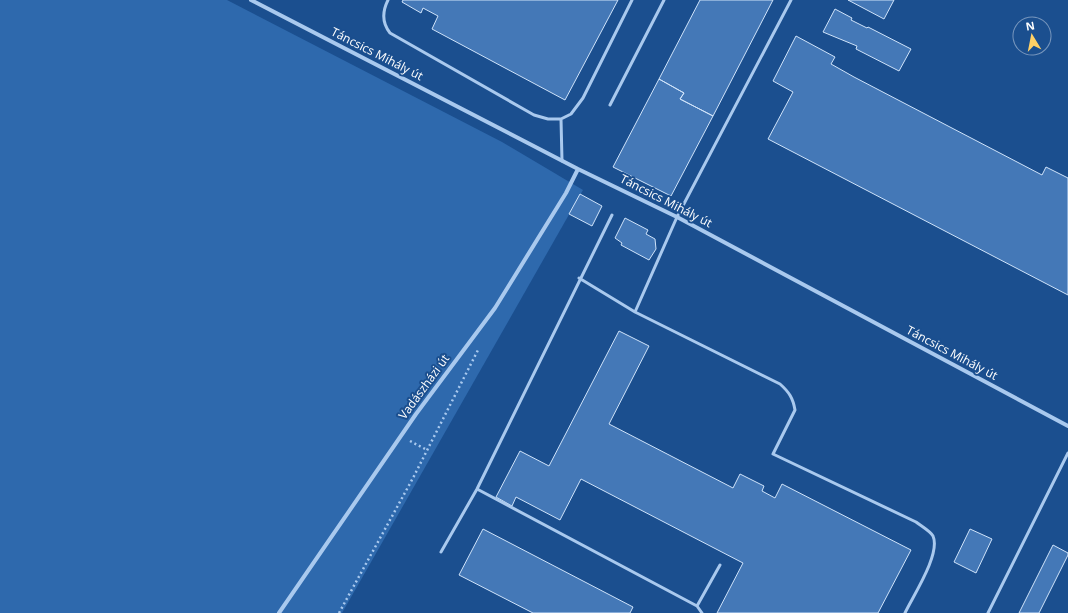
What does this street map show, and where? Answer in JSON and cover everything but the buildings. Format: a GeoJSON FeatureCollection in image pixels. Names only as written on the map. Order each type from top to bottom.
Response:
{"type":"FeatureCollection","features":[{"type":"Feature","properties":{"kind":"street","name":"Táncsics Mihály út"},"geometry":{"type":"LineString","coordinates":[[251,0],[562,161],[677,217],[1068,426]]}},
{"type":"Feature","properties":{"kind":"street","name":"Vadászházi út"},"geometry":{"type":"LineString","coordinates":[[279,613],[401,436],[494,308],[566,193],[578,169]]}},
{"type":"Feature","properties":{"kind":"lane"},"geometry":{"type":"LineString","coordinates":[[388,0],[383,18],[384,26],[390,33],[534,115],[548,119],[561,119],[571,114],[583,98],[632,0]]}},
{"type":"Feature","properties":{"kind":"lane"},"geometry":{"type":"LineString","coordinates":[[610,105],[664,0]]}},
{"type":"Feature","properties":{"kind":"lane"},"geometry":{"type":"LineString","coordinates":[[635,312],[677,217],[791,0]]}},
{"type":"Feature","properties":{"kind":"lane"},"geometry":{"type":"LineString","coordinates":[[561,119],[562,161]]}},
{"type":"Feature","properties":{"kind":"lane"},"geometry":{"type":"LineString","coordinates":[[441,552],[478,489],[579,278],[612,215]]}},
{"type":"Feature","properties":{"kind":"lane"},"geometry":{"type":"LineString","coordinates":[[579,278],[635,312],[780,384],[786,389],[793,401],[794,410],[773,454],[916,522],[932,535],[935,544],[933,558],[904,613]]}},
{"type":"Feature","properties":{"kind":"lane"},"geometry":{"type":"LineString","coordinates":[[988,613],[1068,454]]}},
{"type":"Feature","properties":{"kind":"lane"},"geometry":{"type":"LineString","coordinates":[[478,489],[697,606],[702,613]]}},
{"type":"Feature","properties":{"kind":"lane"},"geometry":{"type":"LineString","coordinates":[[697,606],[720,565]]}},
{"type":"Feature","properties":{"kind":"path"},"geometry":{"type":"LineString","coordinates":[[338,613],[427,450],[481,344]]}},
{"type":"Feature","properties":{"kind":"path"},"geometry":{"type":"LineString","coordinates":[[401,436],[427,450]]}},
{"type":"Feature","properties":{"kind":"shaded area"},"geometry":{"type":"Polygon","coordinates":[[[0,0],[227,0],[502,142],[583,190],[342,613],[0,613],[0,0]]]}}]}
